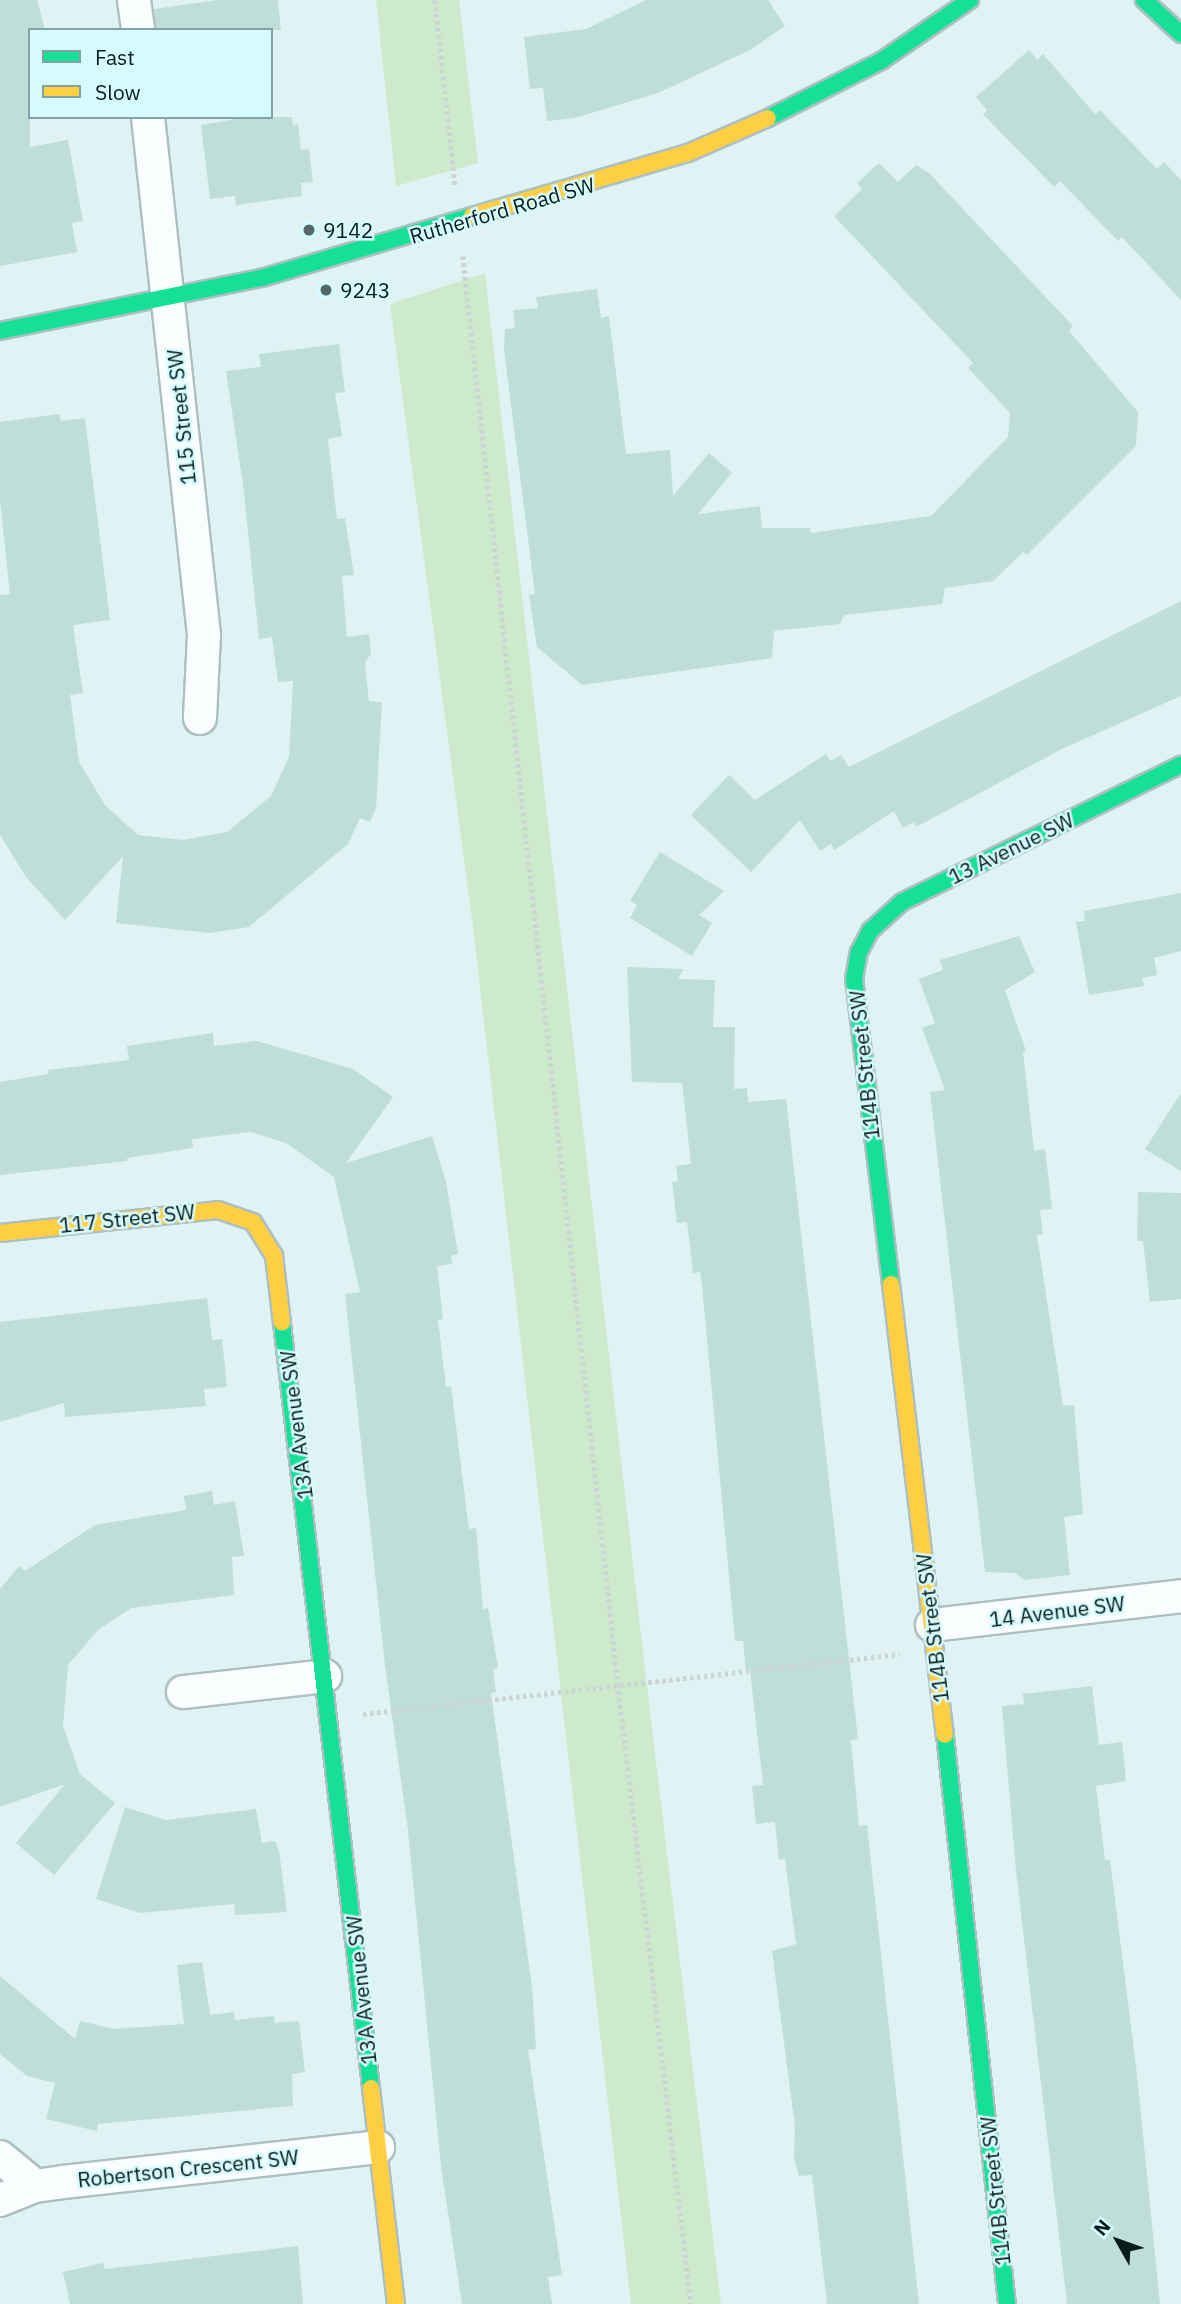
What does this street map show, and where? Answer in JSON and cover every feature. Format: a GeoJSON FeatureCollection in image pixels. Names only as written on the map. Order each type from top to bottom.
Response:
{"type":"FeatureCollection","features":[{"type":"Feature","properties":{"kind":"street"},"geometry":{"type":"LineString","coordinates":[[134,0],[138,28]]}},
{"type":"Feature","properties":{"kind":"street","name":"Rutherford Road SW"},"geometry":{"type":"LineString","coordinates":[[0,331],[169,300],[350,255],[688,153],[828,91],[881,61],[970,0]]}},
{"type":"Feature","properties":{"kind":"street"},"geometry":{"type":"LineString","coordinates":[[1144,0],[1181,34]]}},
{"type":"Feature","properties":{"kind":"street","name":"115 Street SW"},"geometry":{"type":"LineString","coordinates":[[148,119],[204,635],[200,718]]}},
{"type":"Feature","properties":{"kind":"street","name":"13 Avenue SW"},"geometry":{"type":"LineString","coordinates":[[859,953],[880,919],[902,902],[1181,765]]}},
{"type":"Feature","properties":{"kind":"street","name":"114B Street SW"},"geometry":{"type":"LineString","coordinates":[[859,953],[854,979],[857,1016],[934,1638],[1007,2304]]}},
{"type":"Feature","properties":{"kind":"street","name":"117 Street SW"},"geometry":{"type":"LineString","coordinates":[[0,1233],[199,1210],[234,1214],[253,1222]]}},
{"type":"Feature","properties":{"kind":"street","name":"13A Avenue SW"},"geometry":{"type":"LineString","coordinates":[[253,1222],[267,1239],[279,1276],[396,2304]]}},
{"type":"Feature","properties":{"kind":"street","name":"14 Avenue SW"},"geometry":{"type":"LineString","coordinates":[[934,1638],[1181,1596]]}},
{"type":"Feature","properties":{"kind":"street"},"geometry":{"type":"LineString","coordinates":[[183,1692],[325,1676]]}},
{"type":"Feature","properties":{"kind":"street","name":"Robertson Crescent SW"},"geometry":{"type":"LineString","coordinates":[[0,2200],[35,2186],[378,2147]]}},
{"type":"Feature","properties":{"kind":"street"},"geometry":{"type":"LineString","coordinates":[[0,2157],[35,2186]]}},
{"type":"Feature","properties":{"kind":"path"},"geometry":{"type":"LineString","coordinates":[[435,0],[455,189]]}},
{"type":"Feature","properties":{"kind":"path"},"geometry":{"type":"LineString","coordinates":[[463,255],[618,1684],[691,2304]]}},
{"type":"Feature","properties":{"kind":"path"},"geometry":{"type":"LineString","coordinates":[[330,1718],[618,1684],[647,1686],[934,1638]]}},
{"type":"Feature","properties":{"kind":"green space"},"geometry":{"type":"Polygon","coordinates":[[[376,0],[459,0],[478,163],[396,186],[376,0]]]}},
{"type":"Feature","properties":{"kind":"green space"},"geometry":{"type":"Polygon","coordinates":[[[485,273],[647,1686],[721,2304],[631,2304],[474,935],[390,304],[485,273]]]}},
{"type":"Feature","properties":{"kind":"building"},"geometry":{"type":"Polygon","coordinates":[[[0,0],[37,0],[44,28],[28,28],[30,147],[68,140],[83,221],[72,223],[77,252],[0,266],[0,0]]]}},
{"type":"Feature","properties":{"kind":"building"},"geometry":{"type":"Polygon","coordinates":[[[218,0],[278,0],[281,30],[156,28],[154,9],[218,0]]]}},
{"type":"Feature","properties":{"kind":"building"},"geometry":{"type":"Polygon","coordinates":[[[646,0],[768,0],[785,26],[750,50],[658,93],[575,118],[547,121],[543,88],[530,89],[524,37],[586,29],[646,0]]]}},
{"type":"Feature","properties":{"kind":"building"},"geometry":{"type":"Polygon","coordinates":[[[1029,50],[1037,60],[1043,54],[1095,114],[1100,110],[1157,169],[1164,162],[1181,180],[1181,300],[1122,237],[1118,241],[1060,181],[1054,187],[983,114],[987,110],[976,97],[1029,50]]]}},
{"type":"Feature","properties":{"kind":"building"},"geometry":{"type":"Polygon","coordinates":[[[292,117],[293,125],[298,124],[301,150],[309,149],[313,182],[301,183],[302,196],[236,205],[235,196],[210,199],[201,125],[236,119],[292,117]]]}},
{"type":"Feature","properties":{"kind":"building"},"geometry":{"type":"Polygon","coordinates":[[[879,163],[898,182],[916,165],[929,173],[1073,326],[1069,331],[1138,412],[1136,446],[1027,555],[1023,552],[993,581],[945,588],[942,604],[844,615],[840,624],[774,631],[772,658],[582,685],[537,647],[529,595],[535,594],[504,350],[505,329],[515,328],[513,310],[538,308],[536,297],[597,289],[601,318],[609,316],[626,454],[670,450],[673,496],[709,453],[732,473],[698,514],[760,506],[762,528],[810,528],[811,533],[931,516],[1008,437],[1010,413],[968,368],[973,363],[834,216],[862,189],[857,183],[879,163]]]}},
{"type":"Feature","properties":{"kind":"building"},"geometry":{"type":"Polygon","coordinates":[[[339,344],[345,392],[335,393],[342,436],[328,439],[337,519],[345,518],[354,575],[342,576],[347,637],[369,634],[371,654],[365,662],[369,701],[382,702],[376,808],[370,822],[360,818],[348,844],[249,927],[210,933],[116,923],[123,856],[65,920],[26,877],[0,835],[0,595],[10,594],[0,500],[0,422],[59,414],[61,421],[85,418],[110,620],[73,625],[83,693],[70,695],[79,762],[105,805],[138,835],[183,840],[227,832],[271,796],[289,757],[293,681],[278,682],[272,637],[259,639],[243,484],[226,371],[261,367],[259,354],[339,344]]]}},
{"type":"Feature","properties":{"kind":"building"},"geometry":{"type":"Polygon","coordinates":[[[1181,601],[1181,696],[1062,749],[916,827],[914,822],[903,828],[894,811],[834,850],[831,844],[820,851],[800,820],[751,872],[691,815],[729,775],[755,800],[826,754],[830,761],[841,755],[849,767],[1181,601]]]}},
{"type":"Feature","properties":{"kind":"building"},"geometry":{"type":"Polygon","coordinates":[[[660,852],[724,891],[699,915],[712,923],[692,956],[630,918],[637,905],[630,901],[660,852]]]}},
{"type":"Feature","properties":{"kind":"building"},"geometry":{"type":"Polygon","coordinates":[[[1181,893],[1181,951],[1154,958],[1157,975],[1142,978],[1144,986],[1089,995],[1076,922],[1085,921],[1084,911],[1181,893]]]}},
{"type":"Feature","properties":{"kind":"building"},"geometry":{"type":"Polygon","coordinates":[[[1019,936],[1035,972],[1005,990],[1026,1051],[1023,1052],[1034,1151],[1045,1149],[1052,1209],[1040,1210],[1043,1234],[1037,1235],[1063,1406],[1074,1405],[1083,1514],[1064,1517],[1070,1575],[1024,1580],[1015,1573],[985,1572],[930,1092],[945,1090],[922,1028],[935,1023],[919,979],[943,970],[940,960],[1019,936]]]}},
{"type":"Feature","properties":{"kind":"building"},"geometry":{"type":"Polygon","coordinates":[[[627,967],[684,969],[678,979],[715,980],[713,1027],[735,1027],[734,1089],[747,1088],[748,1102],[786,1099],[858,1739],[851,1740],[859,1826],[867,1825],[919,2304],[827,2304],[812,2175],[799,2176],[794,2158],[795,2127],[772,1951],[796,1944],[785,1859],[779,1860],[775,1822],[756,1824],[752,1786],[763,1785],[750,1670],[746,1670],[743,1641],[735,1641],[702,1285],[700,1272],[693,1273],[687,1222],[677,1223],[672,1182],[678,1181],[676,1166],[691,1164],[682,1083],[632,1082],[627,967]]]}},
{"type":"Feature","properties":{"kind":"building"},"geometry":{"type":"Polygon","coordinates":[[[213,1033],[214,1046],[257,1041],[353,1069],[393,1097],[346,1163],[432,1136],[446,1182],[458,1254],[451,1256],[452,1264],[437,1266],[443,1319],[438,1320],[446,1387],[451,1386],[469,1529],[476,1528],[483,1609],[488,1608],[498,1668],[493,1669],[496,1692],[491,1693],[532,1987],[536,2049],[528,2050],[562,2275],[548,2277],[552,2304],[462,2304],[441,2167],[408,1830],[385,1666],[345,1294],[360,1292],[334,1177],[286,1143],[251,1132],[192,1139],[193,1148],[127,1158],[128,1161],[0,1175],[0,1082],[48,1074],[48,1070],[129,1060],[127,1046],[213,1033]]]}},
{"type":"Feature","properties":{"kind":"building"},"geometry":{"type":"Polygon","coordinates":[[[1181,1093],[1181,1171],[1145,1149],[1181,1093]]]}},
{"type":"Feature","properties":{"kind":"building"},"geometry":{"type":"Polygon","coordinates":[[[1138,1192],[1181,1193],[1181,1299],[1150,1302],[1143,1241],[1137,1241],[1138,1192]]]}},
{"type":"Feature","properties":{"kind":"building"},"geometry":{"type":"Polygon","coordinates":[[[207,1298],[212,1340],[222,1339],[227,1387],[204,1389],[206,1406],[65,1417],[64,1403],[0,1422],[0,1322],[207,1298]]]}},
{"type":"Feature","properties":{"kind":"building"},"geometry":{"type":"Polygon","coordinates":[[[212,1491],[214,1505],[235,1501],[244,1556],[232,1557],[234,1595],[131,1608],[98,1630],[68,1665],[63,1726],[80,1774],[115,1803],[54,1875],[16,1843],[65,1784],[0,1807],[0,1589],[19,1566],[25,1571],[95,1525],[186,1510],[184,1496],[212,1491]]]}},
{"type":"Feature","properties":{"kind":"building"},"geometry":{"type":"Polygon","coordinates":[[[1092,1686],[1099,1745],[1122,1742],[1126,1781],[1096,1786],[1105,1860],[1110,1860],[1136,2066],[1160,2304],[1067,2304],[1016,1871],[1002,1706],[1024,1704],[1023,1694],[1092,1686]]]}},
{"type":"Feature","properties":{"kind":"building"},"geometry":{"type":"Polygon","coordinates":[[[125,1807],[166,1820],[256,1809],[262,1843],[275,1841],[279,1850],[287,1912],[235,1915],[234,1904],[140,1913],[96,1899],[125,1807]]]}},
{"type":"Feature","properties":{"kind":"building"},"geometry":{"type":"Polygon","coordinates":[[[202,1962],[210,2015],[234,2012],[235,2020],[274,2016],[275,2023],[299,2021],[305,2072],[292,2074],[293,2106],[98,2124],[97,2131],[46,2119],[55,2083],[27,2076],[0,2054],[0,1976],[75,2039],[80,2021],[114,2029],[184,2024],[177,1965],[202,1962]]]}},
{"type":"Feature","properties":{"kind":"building"},"geometry":{"type":"Polygon","coordinates":[[[298,2246],[303,2304],[70,2304],[63,2272],[103,2263],[105,2269],[298,2246]]]}},
{"type":"Feature","properties":{"kind":"traffic: fast"},"geometry":{"type":"LineString","coordinates":[[768,118],[881,61],[970,0]]}},
{"type":"Feature","properties":{"kind":"traffic: fast"},"geometry":{"type":"LineString","coordinates":[[1144,0],[1181,34]]}},
{"type":"Feature","properties":{"kind":"traffic: fast"},"geometry":{"type":"LineString","coordinates":[[0,331],[265,277],[472,216]]}},
{"type":"Feature","properties":{"kind":"traffic: fast"},"geometry":{"type":"LineString","coordinates":[[891,1284],[854,979],[859,952],[870,931],[902,902],[1181,765]]}},
{"type":"Feature","properties":{"kind":"traffic: fast"},"geometry":{"type":"LineString","coordinates":[[282,1323],[371,2088]]}},
{"type":"Feature","properties":{"kind":"traffic: fast"},"geometry":{"type":"LineString","coordinates":[[945,1735],[1007,2304]]}},
{"type":"Feature","properties":{"kind":"traffic: slow"},"geometry":{"type":"LineString","coordinates":[[472,216],[688,153],[768,118]]}},
{"type":"Feature","properties":{"kind":"traffic: slow"},"geometry":{"type":"LineString","coordinates":[[0,1233],[218,1210],[253,1222],[274,1256],[282,1323]]}},
{"type":"Feature","properties":{"kind":"traffic: slow"},"geometry":{"type":"LineString","coordinates":[[891,1284],[945,1735]]}},
{"type":"Feature","properties":{"kind":"traffic: slow"},"geometry":{"type":"LineString","coordinates":[[371,2088],[396,2304]]}},
{"type":"Feature","properties":{"kind":"place","name":"9142"},"geometry":{"type":"Point","coordinates":[309,230]}},
{"type":"Feature","properties":{"kind":"place","name":"9243"},"geometry":{"type":"Point","coordinates":[326,290]}}]}
